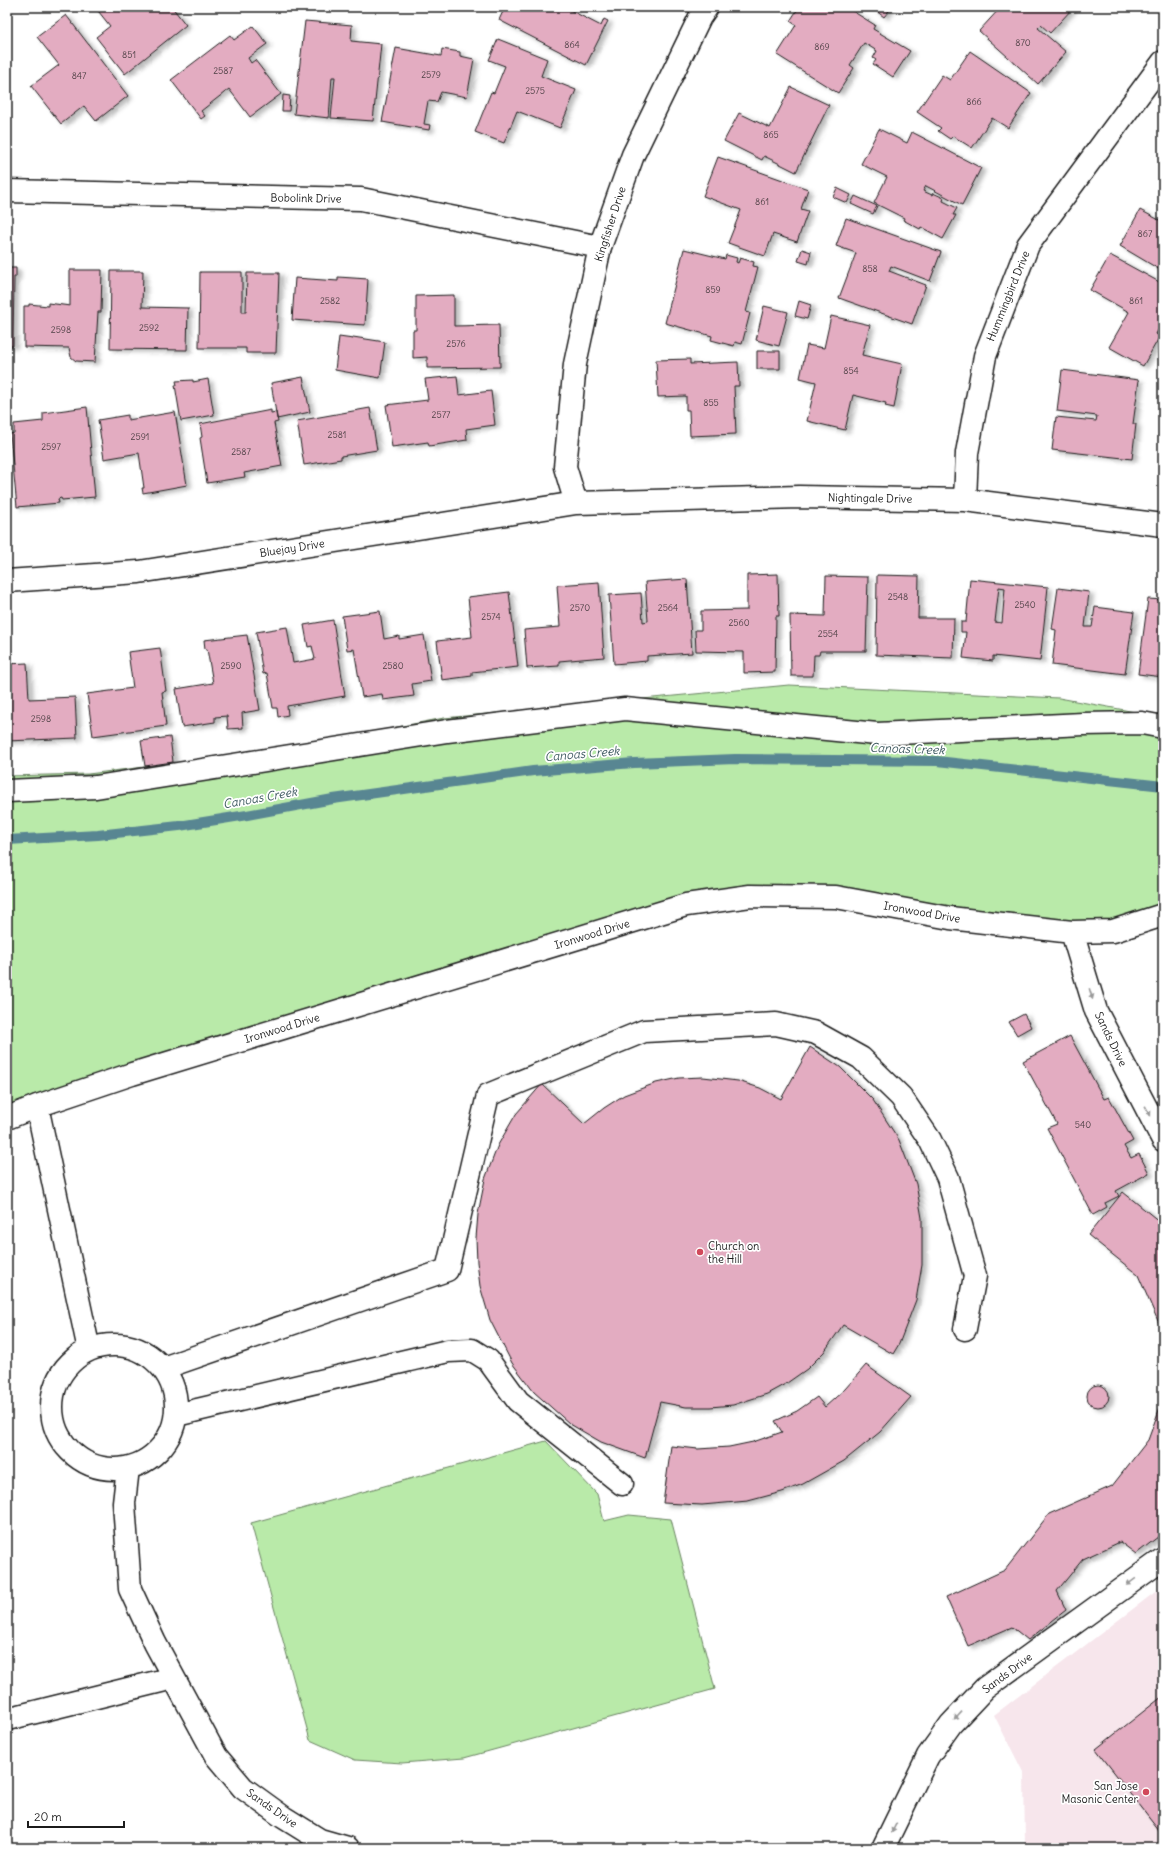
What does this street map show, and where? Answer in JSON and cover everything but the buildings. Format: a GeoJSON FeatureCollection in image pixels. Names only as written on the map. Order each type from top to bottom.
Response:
{"type":"FeatureCollection","features":[{"type":"Feature","properties":{"kind":"street","name":"Kingfisher Drive"},"geometry":{"type":"LineString","coordinates":[[576,503],[565,467],[575,364],[600,247],[633,155],[700,17],[707,7]]}},
{"type":"Feature","properties":{"kind":"street","name":"Hummingbird Drive"},"geometry":{"type":"LineString","coordinates":[[965,500],[967,453],[985,356],[1028,245],[1163,62]]}},
{"type":"Feature","properties":{"kind":"street","name":"Bobolink Drive"},"geometry":{"type":"LineString","coordinates":[[7,191],[361,199],[600,247]]}},
{"type":"Feature","properties":{"kind":"street","name":"Nightingale Drive"},"geometry":{"type":"LineString","coordinates":[[576,503],[799,497],[965,500],[1163,525]]}},
{"type":"Feature","properties":{"kind":"street","name":"Bluejay Drive"},"geometry":{"type":"LineString","coordinates":[[7,581],[139,572],[576,503]]}},
{"type":"Feature","properties":{"kind":"street"},"geometry":{"type":"LineString","coordinates":[[7,791],[96,787],[447,730],[625,709],[877,734],[1083,724],[1142,723],[1163,727]]}},
{"type":"Feature","properties":{"kind":"street","name":"Ironwood Drive"},"geometry":{"type":"LineString","coordinates":[[7,1118],[37,1106],[132,1074],[686,905],[750,896],[836,897],[950,918],[1072,932],[1113,931],[1163,915]]}},
{"type":"Feature","properties":{"kind":"street","name":"Sands Drive"},"geometry":{"type":"LineString","coordinates":[[1072,932],[1096,1011],[1163,1140]]}},
{"type":"Feature","properties":{"kind":"street"},"geometry":{"type":"LineString","coordinates":[[162,1368],[447,1270],[488,1095],[644,1031],[776,1024],[816,1033],[861,1058],[901,1097],[930,1140],[948,1178],[975,1276],[965,1329]]}},
{"type":"Feature","properties":{"kind":"street"},"geometry":{"type":"LineString","coordinates":[[37,1106],[89,1350]]}},
{"type":"Feature","properties":{"kind":"street"},"geometry":{"type":"LineString","coordinates":[[110,1345],[130,1347],[148,1355],[162,1368],[171,1382],[176,1398],[176,1415],[172,1429],[165,1442],[155,1454],[128,1468],[105,1468],[94,1466],[80,1459],[67,1448],[58,1434],[53,1419],[52,1405],[54,1392],[61,1374],[74,1360],[89,1350],[110,1345]]}},
{"type":"Feature","properties":{"kind":"street"},"geometry":{"type":"LineString","coordinates":[[176,1415],[448,1351],[472,1350],[488,1360],[518,1401],[622,1484]]}},
{"type":"Feature","properties":{"kind":"street","name":"Sands Drive"},"geometry":{"type":"LineString","coordinates":[[128,1468],[124,1503],[130,1589],[173,1678],[216,1756],[242,1788],[282,1817],[320,1840],[348,1848]]}},
{"type":"Feature","properties":{"kind":"street","name":"Sands Drive"},"geometry":{"type":"LineString","coordinates":[[884,1848],[928,1756],[951,1724],[985,1688],[1163,1559]]}},
{"type":"Feature","properties":{"kind":"street"},"geometry":{"type":"LineString","coordinates":[[7,1719],[173,1678]]}},
{"type":"Feature","properties":{"kind":"shaded area"},"geometry":{"type":"Polygon","coordinates":[[[1163,1586],[1163,1848],[1025,1848],[1024,1774],[994,1715],[1163,1586]]]}},
{"type":"Feature","properties":{"kind":"green space"},"geometry":{"type":"Polygon","coordinates":[[[789,685],[1059,698],[1163,717],[1163,915],[1113,931],[836,897],[686,905],[7,1121],[7,776],[88,774],[273,751],[444,718],[789,685]]]}},
{"type":"Feature","properties":{"kind":"green space"},"geometry":{"type":"Polygon","coordinates":[[[546,1441],[597,1494],[604,1521],[629,1515],[671,1519],[715,1689],[464,1758],[402,1763],[355,1760],[310,1740],[251,1523],[546,1441]]]}},
{"type":"Feature","properties":{"kind":"waterway","name":"Canoas Creek"},"geometry":{"type":"LineString","coordinates":[[7,840],[98,835],[179,826],[333,799],[533,771],[634,763],[735,759],[937,761],[1163,786]]}},
{"type":"Feature","properties":{"kind":"place","name":"Church on the Hill"},"geometry":{"type":"Point","coordinates":[700,1252]}},
{"type":"Feature","properties":{"kind":"place","name":"San Jose Masonic Center"},"geometry":{"type":"Point","coordinates":[1146,1792]}}]}
